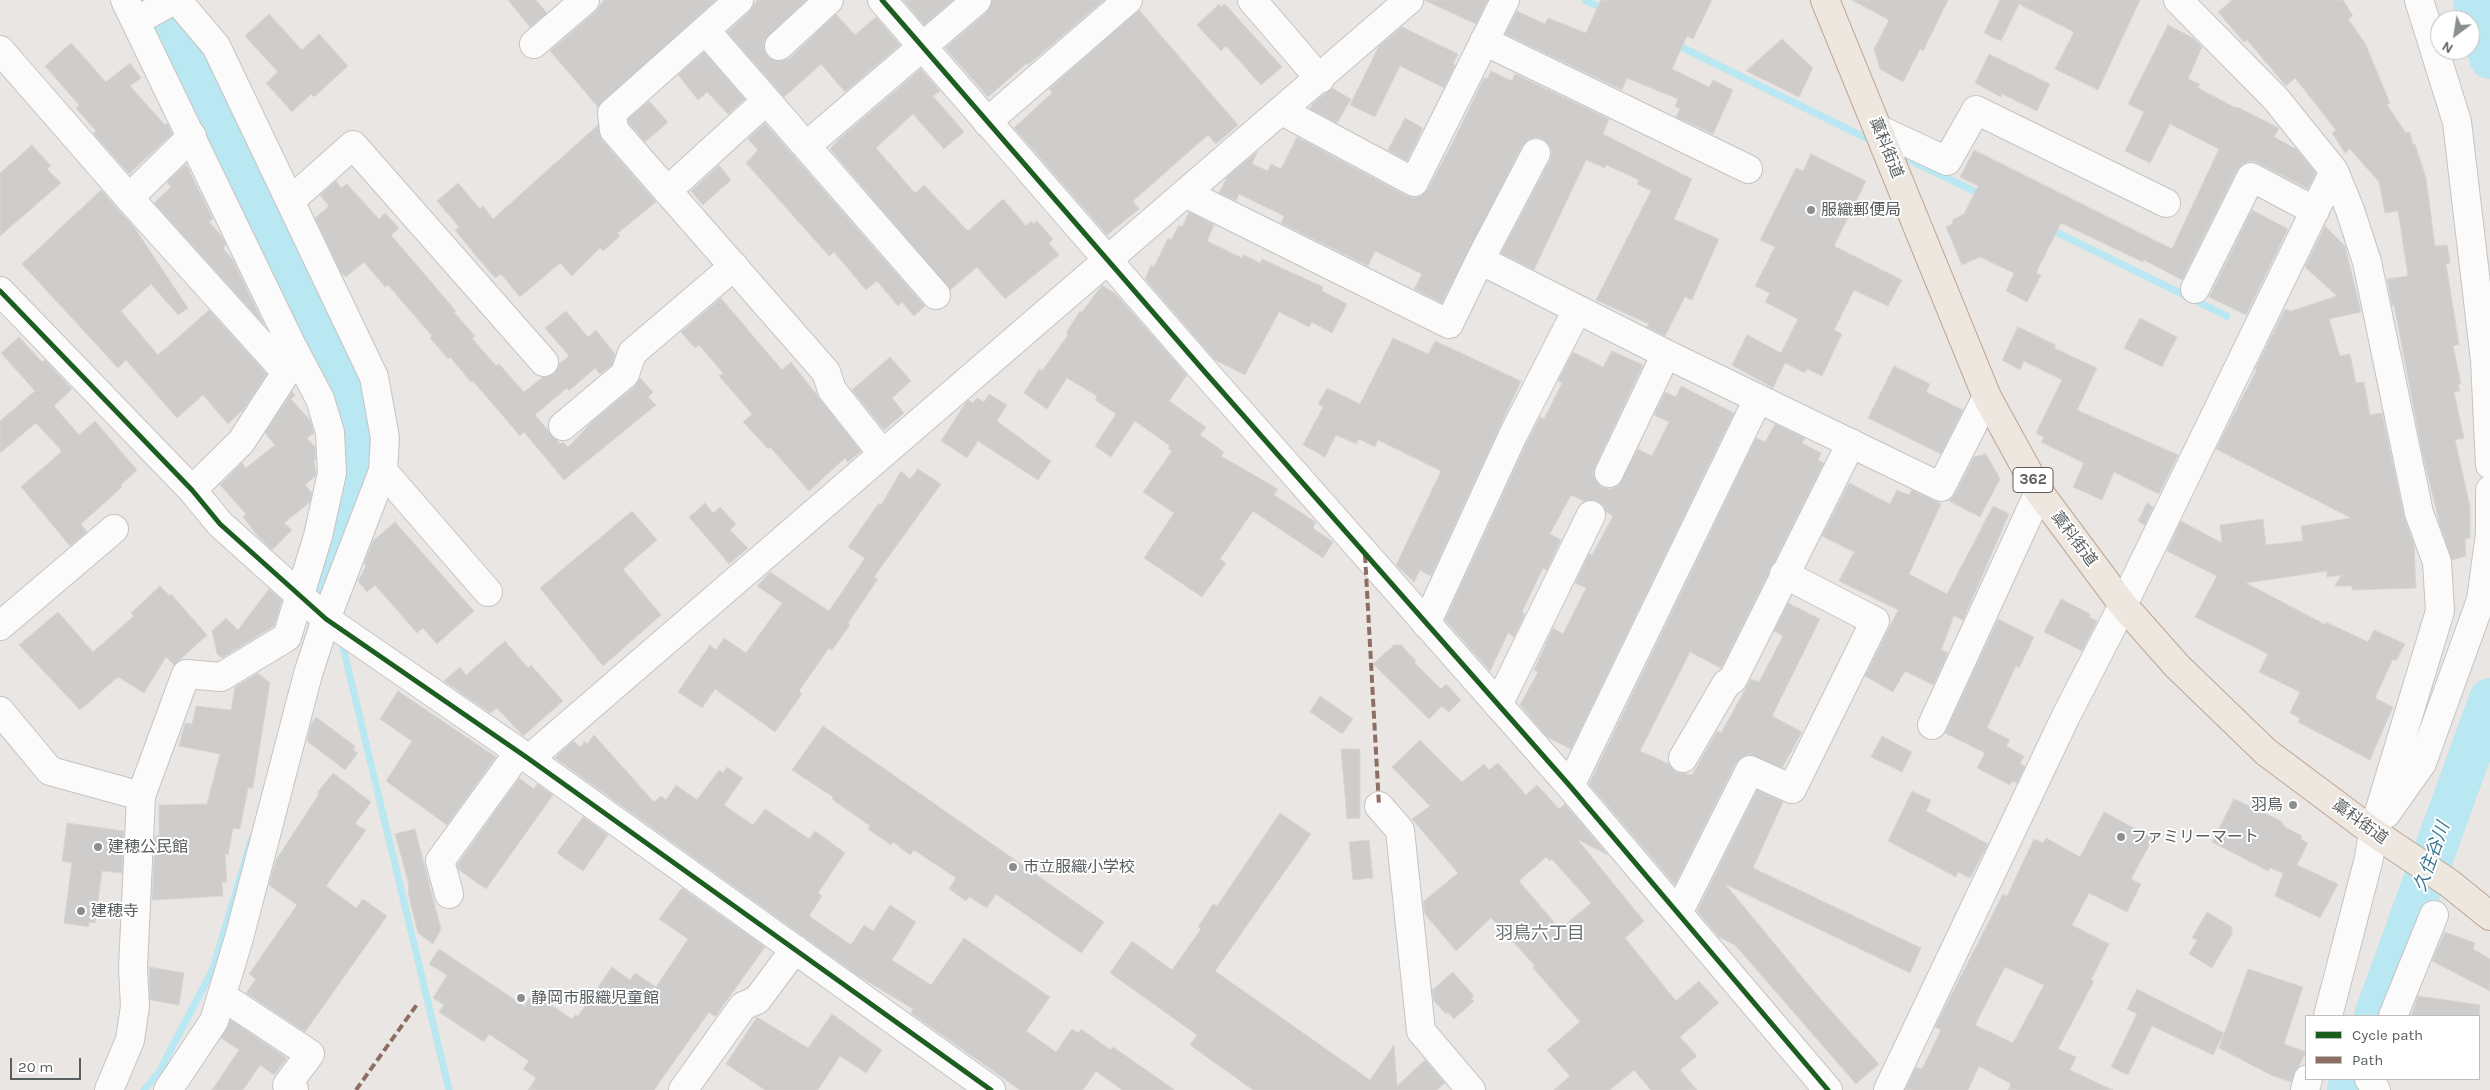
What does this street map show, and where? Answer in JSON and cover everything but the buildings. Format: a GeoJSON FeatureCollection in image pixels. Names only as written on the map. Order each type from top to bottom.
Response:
{"type":"FeatureCollection","features":[{"type":"Feature","properties":{"kind":"highway","name":"藁科街道"},"geometry":{"type":"LineString","coordinates":[[1825,0],[1987,397],[2040,492],[2123,605],[2177,666],[2266,752],[2373,832],[2448,883],[2490,916]]}},
{"type":"Feature","properties":{"kind":"street"},"geometry":{"type":"LineString","coordinates":[[108,1090],[130,1040],[135,1006],[133,968],[142,796],[186,674],[221,677],[287,638],[318,536],[332,473],[330,432],[320,399],[291,344],[131,11],[175,0],[216,46],[374,377],[385,438],[383,471],[326,619],[308,674],[214,1021],[168,1090]]}},
{"type":"Feature","properties":{"kind":"street"},"geometry":{"type":"LineString","coordinates":[[534,44],[585,0]]}},
{"type":"Feature","properties":{"kind":"street"},"geometry":{"type":"LineString","coordinates":[[739,0],[612,113],[614,130],[826,372],[832,390],[882,453]]}},
{"type":"Feature","properties":{"kind":"street"},"geometry":{"type":"LineString","coordinates":[[779,46],[829,0]]}},
{"type":"Feature","properties":{"kind":"street"},"geometry":{"type":"LineString","coordinates":[[882,0],[1106,259],[1570,786],[1828,1090]]}},
{"type":"Feature","properties":{"kind":"street"},"geometry":{"type":"LineString","coordinates":[[806,146],[977,0]]}},
{"type":"Feature","properties":{"kind":"street"},"geometry":{"type":"LineString","coordinates":[[987,122],[1128,0]]}},
{"type":"Feature","properties":{"kind":"street"},"geometry":{"type":"LineString","coordinates":[[1252,0],[1320,79]]}},
{"type":"Feature","properties":{"kind":"street"},"geometry":{"type":"LineString","coordinates":[[449,894],[440,861],[524,755],[882,453],[1106,259],[1320,79],[1409,0]]}},
{"type":"Feature","properties":{"kind":"street"},"geometry":{"type":"LineString","coordinates":[[1282,111],[1414,182],[1505,0]]}},
{"type":"Feature","properties":{"kind":"street"},"geometry":{"type":"LineString","coordinates":[[2178,0],[2276,99],[2334,171],[2350,210],[2367,262],[2419,513],[2437,562],[2440,611],[2373,832],[2369,858],[2328,1015]]}},
{"type":"Feature","properties":{"kind":"street"},"geometry":{"type":"LineString","coordinates":[[2419,0],[2457,122],[2486,360],[2490,465]]}},
{"type":"Feature","properties":{"kind":"street"},"geometry":{"type":"LineString","coordinates":[[705,30],[936,295]]}},
{"type":"Feature","properties":{"kind":"street"},"geometry":{"type":"LineString","coordinates":[[1484,41],[1748,169]]}},
{"type":"Feature","properties":{"kind":"street"},"geometry":{"type":"LineString","coordinates":[[0,50],[129,198],[286,372]]}},
{"type":"Feature","properties":{"kind":"street"},"geometry":{"type":"LineString","coordinates":[[667,191],[766,101]]}},
{"type":"Feature","properties":{"kind":"street"},"geometry":{"type":"LineString","coordinates":[[1878,129],[1947,161],[1976,110],[2166,203]]}},
{"type":"Feature","properties":{"kind":"street"},"geometry":{"type":"LineString","coordinates":[[129,198],[192,136]]}},
{"type":"Feature","properties":{"kind":"street"},"geometry":{"type":"LineString","coordinates":[[290,201],[353,145],[544,362]]}},
{"type":"Feature","properties":{"kind":"street"},"geometry":{"type":"LineString","coordinates":[[1185,193],[1449,324],[1536,153]]}},
{"type":"Feature","properties":{"kind":"street"},"geometry":{"type":"LineString","coordinates":[[1888,1090],[2062,725],[2123,605],[2334,171]]}},
{"type":"Feature","properties":{"kind":"street"},"geometry":{"type":"LineString","coordinates":[[2195,289],[2252,177],[2315,211]]}},
{"type":"Feature","properties":{"kind":"street"},"geometry":{"type":"LineString","coordinates":[[1480,260],[1666,354],[1941,487],[1987,397]]}},
{"type":"Feature","properties":{"kind":"street"},"geometry":{"type":"LineString","coordinates":[[562,426],[625,374],[632,353],[734,266]]}},
{"type":"Feature","properties":{"kind":"street"},"geometry":{"type":"LineString","coordinates":[[0,291],[192,490],[220,524],[326,619],[524,755],[991,1090]]}},
{"type":"Feature","properties":{"kind":"street"},"geometry":{"type":"LineString","coordinates":[[1426,624],[1513,435],[1577,310]]}},
{"type":"Feature","properties":{"kind":"street"},"geometry":{"type":"LineString","coordinates":[[192,490],[241,442],[289,368],[291,344]]}},
{"type":"Feature","properties":{"kind":"street"},"geometry":{"type":"LineString","coordinates":[[1609,473],[1666,354]]}},
{"type":"Feature","properties":{"kind":"street"},"geometry":{"type":"LineString","coordinates":[[1570,786],[1758,399]]}},
{"type":"Feature","properties":{"kind":"street"},"geometry":{"type":"LineString","coordinates":[[1683,758],[1726,684],[1733,679],[1851,443]]}},
{"type":"Feature","properties":{"kind":"street"},"geometry":{"type":"LineString","coordinates":[[383,471],[488,592]]}},
{"type":"Feature","properties":{"kind":"street"},"geometry":{"type":"LineString","coordinates":[[2373,832],[2422,763],[2481,600],[2490,534],[2490,490]]}},
{"type":"Feature","properties":{"kind":"street"},"geometry":{"type":"LineString","coordinates":[[1932,725],[2040,492]]}},
{"type":"Feature","properties":{"kind":"street"},"geometry":{"type":"LineString","coordinates":[[1498,705],[1591,516]]}},
{"type":"Feature","properties":{"kind":"street"},"geometry":{"type":"LineString","coordinates":[[0,626],[114,529]]}},
{"type":"Feature","properties":{"kind":"street"},"geometry":{"type":"LineString","coordinates":[[1678,913],[1750,770],[1792,789],[1875,621],[1784,574]]}},
{"type":"Feature","properties":{"kind":"street"},"geometry":{"type":"LineString","coordinates":[[0,711],[50,771],[142,796]]}},
{"type":"Feature","properties":{"kind":"street"},"geometry":{"type":"LineString","coordinates":[[1379,806],[1400,830],[1421,1031],[1471,1090]]}},
{"type":"Feature","properties":{"kind":"street"},"geometry":{"type":"LineString","coordinates":[[2394,1015],[2434,915]]}},
{"type":"Feature","properties":{"kind":"street"},"geometry":{"type":"LineString","coordinates":[[683,1090],[744,1006],[757,1000],[795,949]]}},
{"type":"Feature","properties":{"kind":"street"},"geometry":{"type":"LineString","coordinates":[[222,996],[310,1054],[287,1085],[294,1090]]}},
{"type":"Feature","properties":{"kind":"waterway"},"geometry":{"type":"LineString","coordinates":[[156,0],[339,365],[351,442],[345,508],[326,581]]}},
{"type":"Feature","properties":{"kind":"waterway"},"geometry":{"type":"LineString","coordinates":[[1585,0],[1605,10]]}},
{"type":"Feature","properties":{"kind":"waterway","name":"久住谷川"},"geometry":{"type":"LineString","coordinates":[[2474,0],[2490,58]]}},
{"type":"Feature","properties":{"kind":"waterway"},"geometry":{"type":"LineString","coordinates":[[1675,44],[1874,142]]}},
{"type":"Feature","properties":{"kind":"waterway"},"geometry":{"type":"LineString","coordinates":[[1897,154],[1982,195]]}},
{"type":"Feature","properties":{"kind":"waterway"},"geometry":{"type":"LineString","coordinates":[[2050,229],[2227,316]]}},
{"type":"Feature","properties":{"kind":"waterway"},"geometry":{"type":"LineString","coordinates":[[341,639],[449,1090]]}},
{"type":"Feature","properties":{"kind":"waterway","name":"久住谷川"},"geometry":{"type":"LineString","coordinates":[[2375,1015],[2490,699]]}},
{"type":"Feature","properties":{"kind":"waterway"},"geometry":{"type":"LineString","coordinates":[[144,1090],[159,1072],[213,969],[251,840]]}},
{"type":"Feature","properties":{"kind":"waterway","name":"久住谷川"},"geometry":{"type":"LineString","coordinates":[[2348,1090],[2352,1080]]}},
{"type":"Feature","properties":{"kind":"marked path"},"geometry":{"type":"LineString","coordinates":[[1365,555],[1379,806]]}},
{"type":"Feature","properties":{"kind":"marked path"},"geometry":{"type":"LineString","coordinates":[[356,1090],[418,1003]]}},
{"type":"Feature","properties":{"kind":"cycle path"},"geometry":{"type":"LineString","coordinates":[[882,0],[1204,371],[1570,786],[1828,1090]]}},
{"type":"Feature","properties":{"kind":"cycle path"},"geometry":{"type":"LineString","coordinates":[[0,291],[192,490],[220,524],[326,619],[529,759],[991,1090]]}},
{"type":"Feature","properties":{"kind":"place","name":"服織郵便局"},"geometry":{"type":"Point","coordinates":[1811,210]}},
{"type":"Feature","properties":{"kind":"place","name":"羽鳥"},"geometry":{"type":"Point","coordinates":[2293,805]}},
{"type":"Feature","properties":{"kind":"place","name":"ファミリーマート"},"geometry":{"type":"Point","coordinates":[2121,837]}},
{"type":"Feature","properties":{"kind":"place","name":"建穂公民館"},"geometry":{"type":"Point","coordinates":[98,847]}},
{"type":"Feature","properties":{"kind":"place","name":"市立服織小学校"},"geometry":{"type":"Point","coordinates":[1013,867]}},
{"type":"Feature","properties":{"kind":"place","name":"建穂寺"},"geometry":{"type":"Point","coordinates":[81,911]}},
{"type":"Feature","properties":{"kind":"place","name":"静岡市服織児童館"},"geometry":{"type":"Point","coordinates":[521,998]}},
{"type":"Feature","properties":{"kind":"district","name":"羽鳥六丁目"},"geometry":{"type":"Point","coordinates":[1540,934]}}]}
